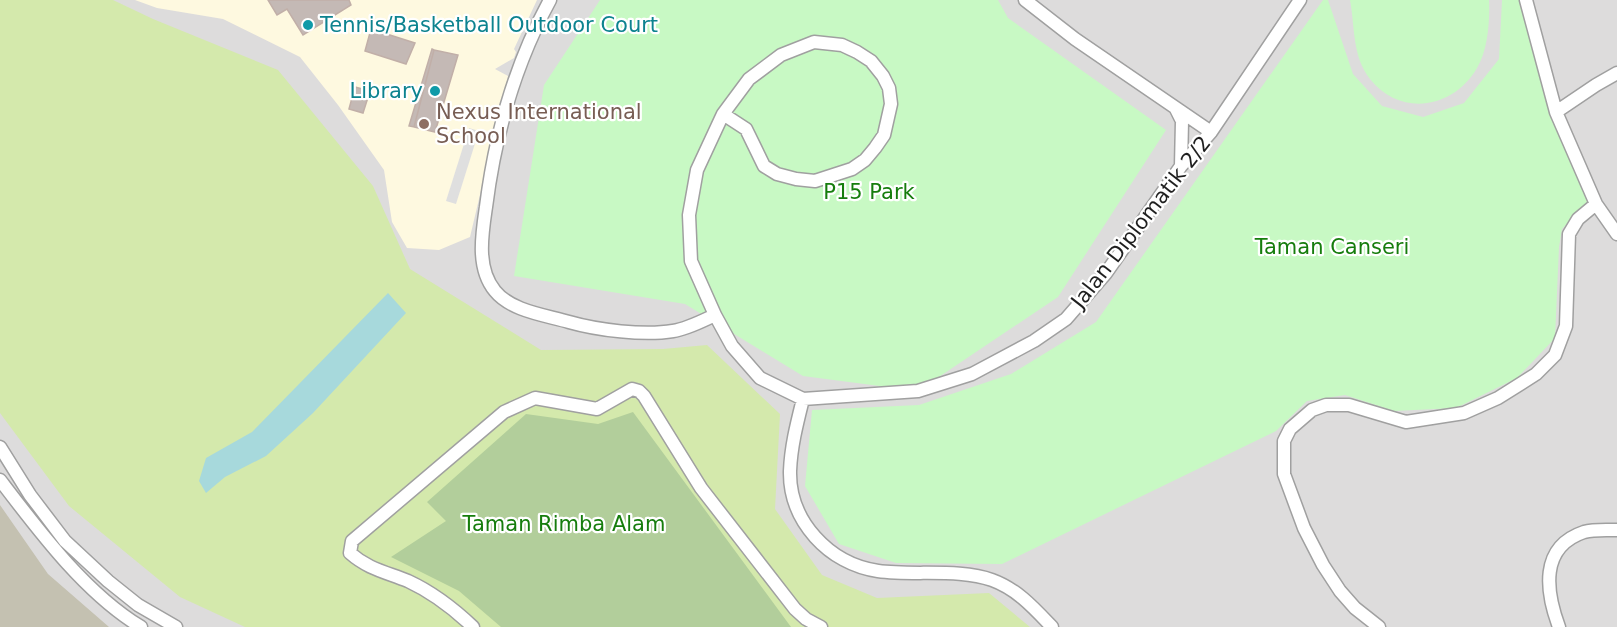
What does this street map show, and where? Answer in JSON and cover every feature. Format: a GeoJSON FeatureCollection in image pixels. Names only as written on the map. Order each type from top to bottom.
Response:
{"type":"FeatureCollection","features":[{"type":"Feature","properties":{"kind":"street"},"geometry":{"type":"LineString","coordinates":[[550,0],[538,21],[510,94],[491,164],[482,232],[483,264],[488,281],[496,292],[509,303],[574,324],[601,329],[672,332],[715,315]]}},
{"type":"Feature","properties":{"kind":"street"},"geometry":{"type":"LineString","coordinates":[[1025,0],[1075,39],[1211,132]]}},
{"type":"Feature","properties":{"kind":"street","name":"Jalan Diplomatik 2/2"},"geometry":{"type":"LineString","coordinates":[[723,114],[746,129],[764,166],[777,174],[815,181],[852,169],[865,160],[884,135],[891,104],[890,88],[883,76],[871,61],[857,52],[842,45],[814,42],[781,55],[749,79],[723,114],[697,170],[689,215],[691,261],[715,315],[732,346],[760,378],[803,399],[918,392],[972,374],[1034,341],[1066,319],[1106,273],[1181,166],[1211,132],[1300,0]]}},
{"type":"Feature","properties":{"kind":"street"},"geometry":{"type":"LineString","coordinates":[[1526,0],[1556,112],[1596,204],[1617,234]]}},
{"type":"Feature","properties":{"kind":"street"},"geometry":{"type":"LineString","coordinates":[[1556,112],[1617,73]]}},
{"type":"Feature","properties":{"kind":"street"},"geometry":{"type":"LineString","coordinates":[[1176,108],[1182,121],[1181,166]]}},
{"type":"Feature","properties":{"kind":"street"},"geometry":{"type":"LineString","coordinates":[[1379,627],[1355,608],[1340,591],[1323,565],[1304,528],[1284,474],[1284,441],[1290,429],[1312,410],[1326,405],[1349,405],[1406,422],[1464,413],[1498,398],[1536,374],[1555,356],[1566,326],[1569,234],[1578,219],[1596,204]]}},
{"type":"Feature","properties":{"kind":"street"},"geometry":{"type":"LineString","coordinates":[[473,627],[449,604],[409,582],[362,564],[350,553],[352,541],[504,412],[535,398],[597,409],[632,390],[639,391],[644,396],[701,488],[795,609],[806,619],[821,627]]}},
{"type":"Feature","properties":{"kind":"street"},"geometry":{"type":"LineString","coordinates":[[803,399],[793,440],[790,473],[799,512],[806,526],[819,542],[857,567],[879,571],[973,574],[991,579],[1010,588],[1052,627]]}},
{"type":"Feature","properties":{"kind":"street"},"geometry":{"type":"LineString","coordinates":[[0,447],[30,495],[65,541],[138,605],[176,627]]}},
{"type":"Feature","properties":{"kind":"street"},"geometry":{"type":"LineString","coordinates":[[0,480],[47,541],[99,595],[141,627]]}},
{"type":"Feature","properties":{"kind":"street"},"geometry":{"type":"LineString","coordinates":[[1559,627],[1550,603],[1548,584],[1555,556],[1560,547],[1585,532],[1617,530]]}},
{"type":"Feature","properties":{"kind":"street"},"geometry":{"type":"LineString","coordinates":[[129,620],[138,605]]}},
{"type":"Feature","properties":{"kind":"shaded area"},"geometry":{"type":"Polygon","coordinates":[[[0,0],[1617,0],[1617,627],[0,627],[0,0]]]}},
{"type":"Feature","properties":{"kind":"shaded area","name":"Nexus International School"},"geometry":{"type":"Polygon","coordinates":[[[135,0],[537,0],[514,49],[516,52],[514,58],[495,69],[508,76],[470,237],[439,250],[407,248],[392,222],[384,170],[338,105],[300,57],[223,19],[157,8],[135,0]]]}},
{"type":"Feature","properties":{"kind":"shaded area"},"geometry":{"type":"Polygon","coordinates":[[[469,128],[479,131],[456,204],[446,201],[469,128]]]}},
{"type":"Feature","properties":{"kind":"shaded area"},"geometry":{"type":"Polygon","coordinates":[[[0,505],[48,574],[109,627],[0,627],[0,505]]]}},
{"type":"Feature","properties":{"kind":"green space"},"geometry":{"type":"Polygon","coordinates":[[[0,0],[113,0],[153,19],[278,70],[373,186],[410,269],[541,350],[663,349],[707,345],[780,414],[775,509],[822,575],[877,598],[989,593],[1030,627],[245,627],[180,597],[69,506],[0,413],[0,0]]]}},
{"type":"Feature","properties":{"kind":"green space","name":"P15 Park"},"geometry":{"type":"Polygon","coordinates":[[[600,0],[998,0],[1008,18],[1166,130],[1058,297],[918,391],[803,376],[685,304],[514,276],[544,85],[600,0]]]}},
{"type":"Feature","properties":{"kind":"green space","name":"Taman Canseri"},"geometry":{"type":"Polygon","coordinates":[[[1323,0],[1328,0],[1353,74],[1382,106],[1423,117],[1464,103],[1499,59],[1502,0],[1521,0],[1587,202],[1562,229],[1559,247],[1555,338],[1517,378],[1456,408],[1394,411],[1345,395],[1307,401],[1276,431],[1002,564],[896,563],[839,544],[805,486],[812,410],[919,405],[1011,374],[1096,322],[1323,0]]]}},
{"type":"Feature","properties":{"kind":"green space"},"geometry":{"type":"Polygon","coordinates":[[[1350,0],[1489,0],[1488,35],[1481,61],[1467,82],[1455,92],[1441,99],[1426,103],[1411,103],[1397,99],[1383,91],[1364,70],[1355,41],[1350,0]]]}},
{"type":"Feature","properties":{"kind":"green space","name":"Taman Rimba Alam"},"geometry":{"type":"Polygon","coordinates":[[[633,412],[791,627],[501,627],[459,591],[391,557],[446,521],[427,502],[526,414],[598,424],[633,412]]]}},
{"type":"Feature","properties":{"kind":"water"},"geometry":{"type":"Polygon","coordinates":[[[388,293],[406,313],[313,413],[266,456],[225,477],[206,493],[199,481],[206,458],[252,432],[388,293]]]}},
{"type":"Feature","properties":{"kind":"building","name":"Tennis/Basketball Outdoor Court"},"geometry":{"type":"Polygon","coordinates":[[[268,0],[349,0],[351,5],[303,35],[287,9],[277,15],[268,0]]]}},
{"type":"Feature","properties":{"kind":"building"},"geometry":{"type":"Polygon","coordinates":[[[371,29],[415,43],[406,64],[365,51],[371,29]]]}},
{"type":"Feature","properties":{"kind":"building"},"geometry":{"type":"Polygon","coordinates":[[[432,49],[434,50],[414,127],[409,126],[432,49]]]}},
{"type":"Feature","properties":{"kind":"building","name":"Library"},"geometry":{"type":"Polygon","coordinates":[[[434,50],[458,55],[435,132],[414,127],[434,50]]]}},
{"type":"Feature","properties":{"kind":"building"},"geometry":{"type":"Polygon","coordinates":[[[355,87],[370,91],[363,113],[349,109],[355,87]]]}},
{"type":"Feature","properties":{"kind":"place","name":"Tennis/Basketball Outdoor Court"},"geometry":{"type":"Point","coordinates":[308,25]}},
{"type":"Feature","properties":{"kind":"place","name":"Library"},"geometry":{"type":"Point","coordinates":[435,91]}},
{"type":"Feature","properties":{"kind":"place","name":"Nexus International School"},"geometry":{"type":"Point","coordinates":[424,124]}}]}
